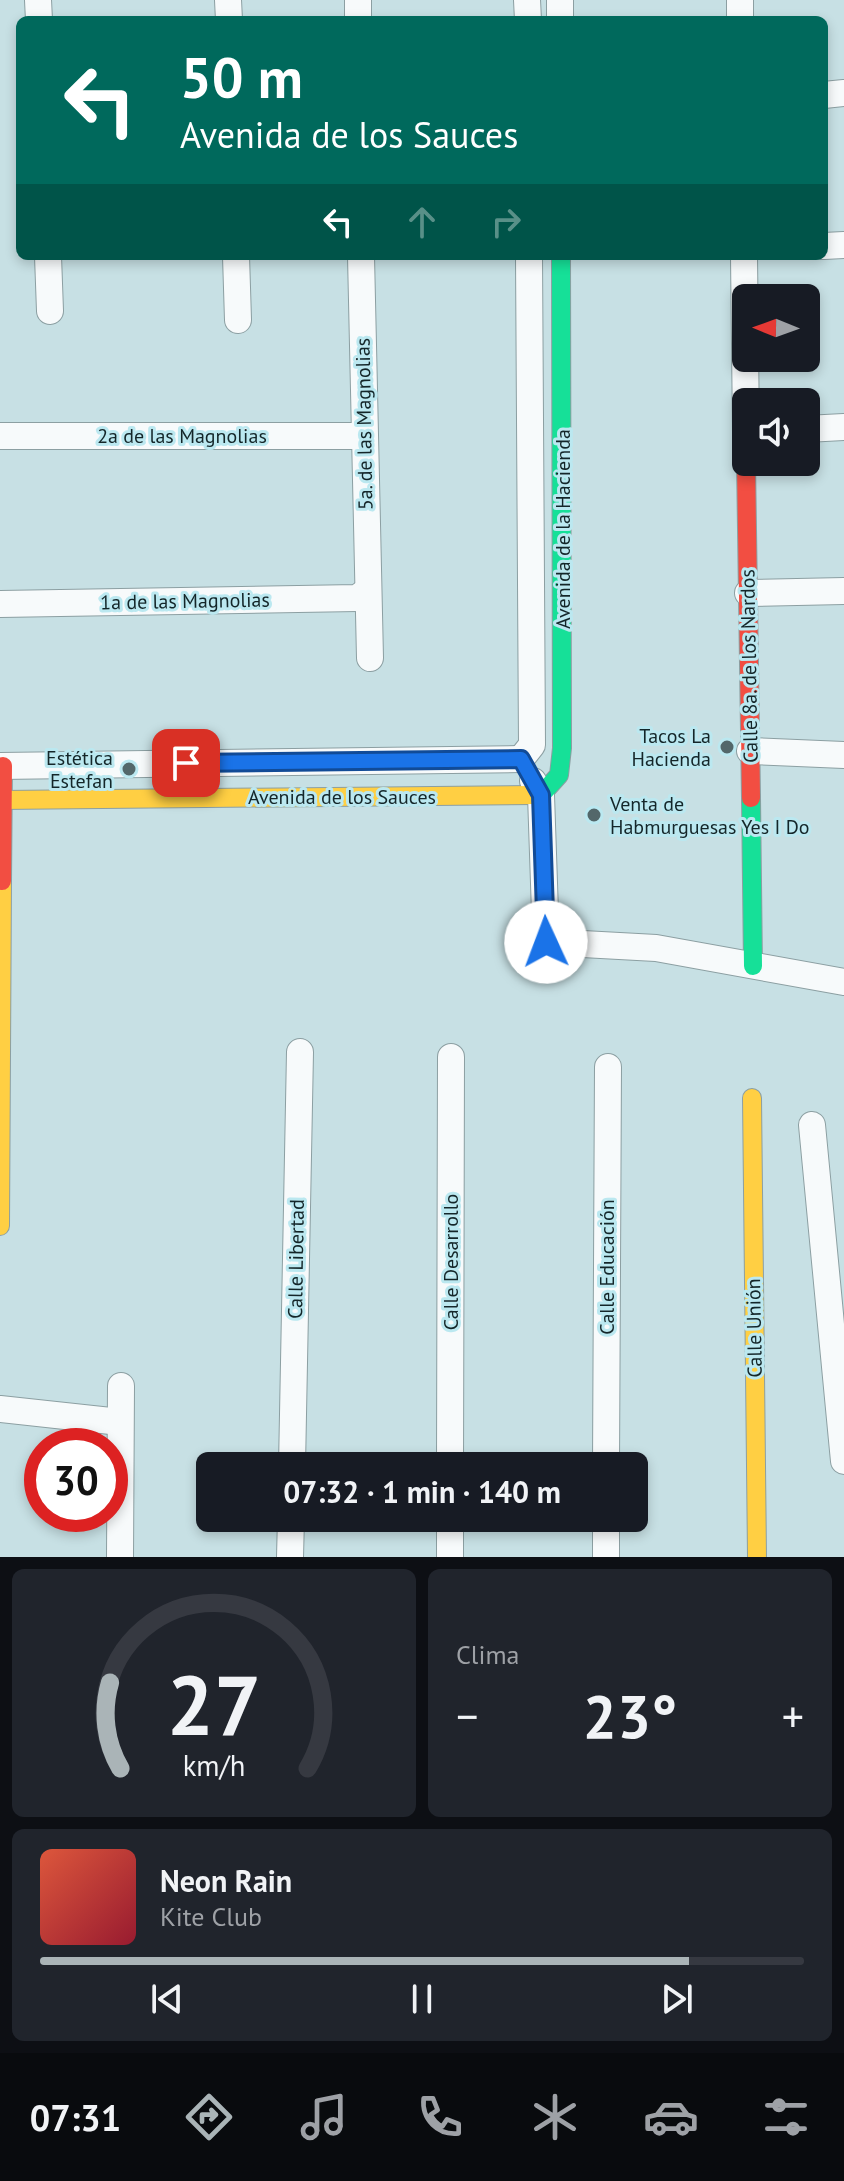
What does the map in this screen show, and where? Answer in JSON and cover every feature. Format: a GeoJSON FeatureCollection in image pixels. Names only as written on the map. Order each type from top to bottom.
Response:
{"type":"FeatureCollection","features":[{"type":"Feature","properties":{"kind":"street"},"geometry":{"type":"LineString","coordinates":[[48,260],[50,311]]}},
{"type":"Feature","properties":{"kind":"street"},"geometry":{"type":"LineString","coordinates":[[236,260],[238,320]]}},
{"type":"Feature","properties":{"kind":"street","name":"5a. de las Magnolias"},"geometry":{"type":"LineString","coordinates":[[361,260],[370,658]]}},
{"type":"Feature","properties":{"kind":"street","name":"Avenida de la Hacienda"},"geometry":{"type":"LineString","coordinates":[[521,759],[532,745],[529,260]]}},
{"type":"Feature","properties":{"kind":"street","name":"Avenida de la Hacienda"},"geometry":{"type":"LineString","coordinates":[[541,795],[559,775],[562,748],[561,260]]}},
{"type":"Feature","properties":{"kind":"street"},"geometry":{"type":"LineString","coordinates":[[744,260],[746,388]]}},
{"type":"Feature","properties":{"kind":"street"},"geometry":{"type":"LineString","coordinates":[[820,428],[844,427]]}},
{"type":"Feature","properties":{"kind":"street","name":"2a de las Magnolias"},"geometry":{"type":"LineString","coordinates":[[0,436],[364,436]]}},
{"type":"Feature","properties":{"kind":"street","name":"Calle 8a. de los Nardos"},"geometry":{"type":"LineString","coordinates":[[746,476],[753,966]]}},
{"type":"Feature","properties":{"kind":"street","name":"1a de las Magnolias"},"geometry":{"type":"LineString","coordinates":[[0,604],[357,598],[367,591]]}},
{"type":"Feature","properties":{"kind":"street"},"geometry":{"type":"LineString","coordinates":[[748,593],[844,591]]}},
{"type":"Feature","properties":{"kind":"street"},"geometry":{"type":"LineString","coordinates":[[750,751],[844,755]]}},
{"type":"Feature","properties":{"kind":"street"},"geometry":{"type":"LineString","coordinates":[[521,759],[541,795],[546,942],[656,948],[844,982]]}},
{"type":"Feature","properties":{"kind":"street","name":"Avenida de los Sauces"},"geometry":{"type":"LineString","coordinates":[[1,766],[521,759]]}},
{"type":"Feature","properties":{"kind":"street"},"geometry":{"type":"LineString","coordinates":[[0,1226],[1,766]]}},
{"type":"Feature","properties":{"kind":"street","name":"Avenida de los Sauces"},"geometry":{"type":"LineString","coordinates":[[1,800],[541,795]]}},
{"type":"Feature","properties":{"kind":"street","name":"Calle Libertad"},"geometry":{"type":"LineString","coordinates":[[292,1452],[300,1052]]}},
{"type":"Feature","properties":{"kind":"street","name":"Calle Desarrollo"},"geometry":{"type":"LineString","coordinates":[[450,1452],[451,1057]]}},
{"type":"Feature","properties":{"kind":"street","name":"Calle Educación"},"geometry":{"type":"LineString","coordinates":[[606,1452],[608,1067]]}},
{"type":"Feature","properties":{"kind":"street","name":"Calle Unión"},"geometry":{"type":"LineString","coordinates":[[752,1098],[757,1557]]}},
{"type":"Feature","properties":{"kind":"street"},"geometry":{"type":"LineString","coordinates":[[812,1125],[844,1461]]}},
{"type":"Feature","properties":{"kind":"street"},"geometry":{"type":"LineString","coordinates":[[120,1557],[121,1386]]}},
{"type":"Feature","properties":{"kind":"street"},"geometry":{"type":"LineString","coordinates":[[0,1409],[120,1422]]}},
{"type":"Feature","properties":{"kind":"street"},"geometry":{"type":"LineString","coordinates":[[290,1557],[291,1532]]}},
{"type":"Feature","properties":{"kind":"street"},"geometry":{"type":"LineString","coordinates":[[450,1532],[450,1557]]}},
{"type":"Feature","properties":{"kind":"street"},"geometry":{"type":"LineString","coordinates":[[606,1532],[606,1557]]}},
{"type":"Feature","properties":{"kind":"traffic: fast"},"geometry":{"type":"LineString","coordinates":[[535,795],[541,795],[559,775],[562,748],[561,260]]}},
{"type":"Feature","properties":{"kind":"traffic: fast"},"geometry":{"type":"LineString","coordinates":[[751,798],[753,966]]}},
{"type":"Feature","properties":{"kind":"traffic: slow"},"geometry":{"type":"LineString","coordinates":[[0,800],[535,795]]}},
{"type":"Feature","properties":{"kind":"traffic: slow"},"geometry":{"type":"LineString","coordinates":[[0,1226],[2,881]]}},
{"type":"Feature","properties":{"kind":"traffic: slow"},"geometry":{"type":"LineString","coordinates":[[752,1098],[757,1557]]}},
{"type":"Feature","properties":{"kind":"traffic: jam"},"geometry":{"type":"LineString","coordinates":[[746,476],[751,798]]}},
{"type":"Feature","properties":{"kind":"traffic: jam"},"geometry":{"type":"LineString","coordinates":[[2,881],[3,766]]}},
{"type":"Feature","properties":{"kind":"place","name":"Tacos La Hacienda"},"geometry":{"type":"Point","coordinates":[727,747]}},
{"type":"Feature","properties":{"kind":"place","name":"Estética Estefan"},"geometry":{"type":"Point","coordinates":[129,769]}},
{"type":"Feature","properties":{"kind":"place","name":"Venta de Habmurguesas Yes I Do"},"geometry":{"type":"Point","coordinates":[594,815]}},
{"type":"Feature","properties":{"kind":"route"},"geometry":{"type":"LineString","coordinates":[[186,763],[521,759],[541,795],[546,942]]}}]}
